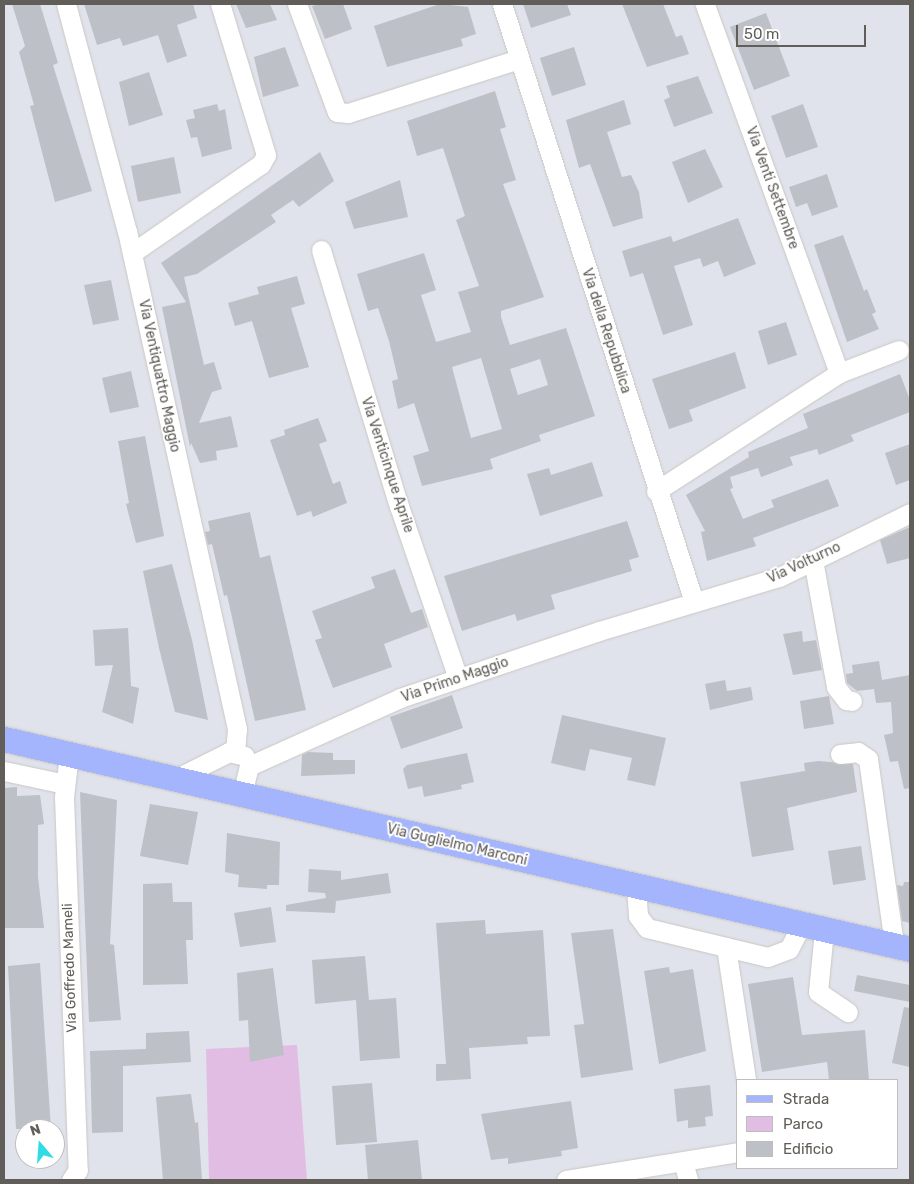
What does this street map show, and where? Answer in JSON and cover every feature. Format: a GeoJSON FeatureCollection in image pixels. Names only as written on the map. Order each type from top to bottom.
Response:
{"type":"FeatureCollection","features":[{"type":"Feature","properties":{"kind":"main road","name":"Via Guglielmo Marconi"},"geometry":{"type":"LineString","coordinates":[[4,739],[813,928],[902,947]]}},
{"type":"Feature","properties":{"kind":"street","name":"Via Ventiquattro Maggio"},"geometry":{"type":"LineString","coordinates":[[66,4],[93,91],[132,253],[237,729],[227,755],[233,792]]}},
{"type":"Feature","properties":{"kind":"street"},"geometry":{"type":"LineString","coordinates":[[132,253],[261,164],[266,155],[220,4]]}},
{"type":"Feature","properties":{"kind":"street"},"geometry":{"type":"LineString","coordinates":[[297,4],[337,112],[348,112],[519,59]]}},
{"type":"Feature","properties":{"kind":"street","name":"Via della Repubblica"},"geometry":{"type":"LineString","coordinates":[[502,4],[656,491],[694,602]]}},
{"type":"Feature","properties":{"kind":"street","name":"Via Venti Settembre"},"geometry":{"type":"LineString","coordinates":[[706,4],[838,372]]}},
{"type":"Feature","properties":{"kind":"street","name":"Via Venticinque Aprile"},"geometry":{"type":"LineString","coordinates":[[320,250],[399,506],[458,678]]}},
{"type":"Feature","properties":{"kind":"street"},"geometry":{"type":"LineString","coordinates":[[656,491],[838,372],[899,350]]}},
{"type":"Feature","properties":{"kind":"street","name":"Via Volturno"},"geometry":{"type":"LineString","coordinates":[[694,602],[736,592],[813,560],[910,513]]}},
{"type":"Feature","properties":{"kind":"street"},"geometry":{"type":"LineString","coordinates":[[813,560],[836,687],[846,700],[852,701]]}},
{"type":"Feature","properties":{"kind":"street","name":"Via Primo Maggio"},"geometry":{"type":"LineString","coordinates":[[249,766],[400,698],[694,602]]}},
{"type":"Feature","properties":{"kind":"street"},"geometry":{"type":"LineString","coordinates":[[840,754],[858,752],[868,759],[902,947]]}},
{"type":"Feature","properties":{"kind":"street"},"geometry":{"type":"LineString","coordinates":[[175,779],[227,755],[243,753],[249,766],[233,792]]}},
{"type":"Feature","properties":{"kind":"street","name":"Via Goffredo Mameli"},"geometry":{"type":"LineString","coordinates":[[69,754],[64,784],[78,1153],[78,1170],[71,1180]]}},
{"type":"Feature","properties":{"kind":"street"},"geometry":{"type":"LineString","coordinates":[[4,771],[64,784]]}},
{"type":"Feature","properties":{"kind":"street"},"geometry":{"type":"LineString","coordinates":[[636,887],[638,916],[647,928],[768,958],[789,949],[813,928]]}},
{"type":"Feature","properties":{"kind":"street"},"geometry":{"type":"LineString","coordinates":[[813,928],[818,992],[848,1012]]}},
{"type":"Feature","properties":{"kind":"street"},"geometry":{"type":"LineString","coordinates":[[726,947],[746,1079]]}},
{"type":"Feature","properties":{"kind":"street"},"geometry":{"type":"LineString","coordinates":[[566,1180],[736,1152]]}},
{"type":"Feature","properties":{"kind":"street"},"geometry":{"type":"LineString","coordinates":[[683,1162],[688,1180]]}},
{"type":"Feature","properties":{"kind":"green space"},"geometry":{"type":"Polygon","coordinates":[[[297,1045],[307,1180],[209,1180],[206,1049],[297,1045]]]}},
{"type":"Feature","properties":{"kind":"building"},"geometry":{"type":"Polygon","coordinates":[[[12,4],[40,4],[58,63],[53,65],[92,191],[55,202],[30,106],[34,105],[19,52],[25,46],[12,4]]]}},
{"type":"Feature","properties":{"kind":"building"},"geometry":{"type":"Polygon","coordinates":[[[84,4],[193,4],[197,18],[177,25],[187,56],[167,63],[158,35],[123,46],[120,38],[97,45],[84,4]]]}},
{"type":"Feature","properties":{"kind":"building"},"geometry":{"type":"Polygon","coordinates":[[[236,4],[270,4],[277,20],[246,28],[236,4]]]}},
{"type":"Feature","properties":{"kind":"building"},"geometry":{"type":"Polygon","coordinates":[[[343,4],[352,29],[325,39],[312,6],[343,4]]]}},
{"type":"Feature","properties":{"kind":"building"},"geometry":{"type":"Polygon","coordinates":[[[440,4],[468,7],[476,34],[461,39],[463,46],[387,67],[374,26],[440,4]]]}},
{"type":"Feature","properties":{"kind":"building"},"geometry":{"type":"Polygon","coordinates":[[[523,4],[567,4],[571,15],[531,28],[523,4]]]}},
{"type":"Feature","properties":{"kind":"building"},"geometry":{"type":"Polygon","coordinates":[[[622,4],[663,4],[676,37],[682,35],[689,54],[647,67],[622,4]]]}},
{"type":"Feature","properties":{"kind":"building"},"geometry":{"type":"Polygon","coordinates":[[[766,13],[790,76],[754,90],[730,27],[766,13]]]}},
{"type":"Feature","properties":{"kind":"building"},"geometry":{"type":"Polygon","coordinates":[[[285,47],[299,86],[263,97],[254,57],[285,47]]]}},
{"type":"Feature","properties":{"kind":"building"},"geometry":{"type":"Polygon","coordinates":[[[574,47],[586,85],[552,96],[540,58],[574,47]]]}},
{"type":"Feature","properties":{"kind":"building"},"geometry":{"type":"Polygon","coordinates":[[[149,72],[163,115],[129,126],[119,82],[149,72]]]}},
{"type":"Feature","properties":{"kind":"building"},"geometry":{"type":"Polygon","coordinates":[[[698,76],[713,113],[674,127],[664,100],[670,97],[666,86],[698,76]]]}},
{"type":"Feature","properties":{"kind":"building"},"geometry":{"type":"Polygon","coordinates":[[[495,91],[506,127],[500,129],[516,180],[503,184],[544,297],[501,311],[501,317],[510,345],[566,328],[595,416],[539,435],[541,441],[490,459],[493,469],[422,486],[413,456],[429,451],[414,403],[398,409],[392,381],[398,379],[389,341],[378,308],[368,311],[357,274],[424,253],[436,290],[421,295],[436,342],[471,332],[458,292],[479,286],[456,220],[465,216],[443,148],[417,156],[407,121],[495,91]],[[481,358],[452,367],[471,438],[502,429],[481,358]],[[540,359],[510,369],[518,395],[548,385],[540,359]]]}},
{"type":"Feature","properties":{"kind":"building"},"geometry":{"type":"Polygon","coordinates":[[[624,100],[631,124],[607,132],[622,177],[631,175],[639,192],[643,218],[613,227],[590,164],[579,168],[566,120],[624,100]]]}},
{"type":"Feature","properties":{"kind":"building"},"geometry":{"type":"Polygon","coordinates":[[[217,104],[219,111],[225,109],[232,149],[202,157],[197,137],[191,138],[186,120],[195,118],[193,110],[217,104]]]}},
{"type":"Feature","properties":{"kind":"building"},"geometry":{"type":"Polygon","coordinates":[[[803,104],[818,147],[786,158],[771,116],[803,104]]]}},
{"type":"Feature","properties":{"kind":"building"},"geometry":{"type":"Polygon","coordinates":[[[705,149],[723,187],[688,203],[672,162],[705,149]]]}},
{"type":"Feature","properties":{"kind":"building"},"geometry":{"type":"Polygon","coordinates":[[[320,152],[334,181],[299,207],[293,200],[271,215],[276,222],[197,274],[184,277],[204,365],[214,362],[222,389],[212,392],[199,423],[231,416],[238,447],[216,451],[217,460],[200,463],[191,443],[190,447],[162,307],[186,302],[161,263],[320,152]]]}},
{"type":"Feature","properties":{"kind":"building"},"geometry":{"type":"Polygon","coordinates":[[[174,157],[181,193],[138,202],[131,166],[174,157]]]}},
{"type":"Feature","properties":{"kind":"building"},"geometry":{"type":"Polygon","coordinates":[[[827,174],[838,207],[812,216],[807,203],[796,207],[789,187],[827,174]]]}},
{"type":"Feature","properties":{"kind":"building"},"geometry":{"type":"Polygon","coordinates":[[[400,180],[408,217],[354,229],[345,202],[400,180]]]}},
{"type":"Feature","properties":{"kind":"building"},"geometry":{"type":"Polygon","coordinates":[[[738,218],[756,264],[724,277],[718,261],[703,267],[700,258],[674,266],[693,325],[663,335],[643,273],[630,277],[622,251],[671,236],[673,242],[738,218]]]}},
{"type":"Feature","properties":{"kind":"building"},"geometry":{"type":"Polygon","coordinates":[[[843,235],[864,291],[867,289],[876,312],[872,314],[879,329],[847,342],[814,245],[843,235]]]}},
{"type":"Feature","properties":{"kind":"building"},"geometry":{"type":"Polygon","coordinates":[[[297,276],[305,304],[291,308],[309,367],[269,378],[252,321],[235,326],[228,303],[259,294],[257,287],[297,276]]]}},
{"type":"Feature","properties":{"kind":"building"},"geometry":{"type":"Polygon","coordinates":[[[111,280],[119,320],[93,325],[84,285],[111,280]]]}},
{"type":"Feature","properties":{"kind":"building"},"geometry":{"type":"Polygon","coordinates":[[[786,322],[797,355],[768,365],[758,331],[786,322]]]}},
{"type":"Feature","properties":{"kind":"building"},"geometry":{"type":"Polygon","coordinates":[[[735,352],[746,388],[689,410],[693,421],[669,429],[652,379],[735,352]]]}},
{"type":"Feature","properties":{"kind":"building"},"geometry":{"type":"Polygon","coordinates":[[[131,371],[139,407],[110,413],[102,378],[131,371]]]}},
{"type":"Feature","properties":{"kind":"building"},"geometry":{"type":"Polygon","coordinates":[[[900,374],[910,400],[910,412],[851,435],[854,441],[819,455],[817,449],[790,457],[793,465],[761,477],[758,468],[730,477],[733,488],[730,489],[743,519],[774,507],[771,500],[828,479],[839,506],[753,538],[756,546],[707,561],[701,532],[705,531],[686,495],[749,457],[748,452],[808,428],[803,414],[900,374]]]}},
{"type":"Feature","properties":{"kind":"building"},"geometry":{"type":"Polygon","coordinates":[[[318,418],[327,441],[319,444],[333,484],[340,481],[347,503],[313,517],[311,511],[297,516],[270,440],[285,435],[284,430],[318,418]]]}},
{"type":"Feature","properties":{"kind":"building"},"geometry":{"type":"Polygon","coordinates":[[[145,436],[164,536],[136,543],[126,504],[129,503],[118,441],[145,436]]]}},
{"type":"Feature","properties":{"kind":"building"},"geometry":{"type":"Polygon","coordinates":[[[910,444],[910,480],[896,485],[885,453],[910,444]]]}},
{"type":"Feature","properties":{"kind":"building"},"geometry":{"type":"Polygon","coordinates":[[[592,462],[603,496],[540,516],[527,474],[549,468],[551,475],[592,462]]]}},
{"type":"Feature","properties":{"kind":"building"},"geometry":{"type":"Polygon","coordinates":[[[250,512],[260,558],[270,555],[306,710],[255,721],[227,595],[224,596],[212,544],[208,545],[205,532],[210,531],[208,521],[250,512]]]}},
{"type":"Feature","properties":{"kind":"building"},"geometry":{"type":"Polygon","coordinates":[[[627,521],[639,557],[629,560],[632,571],[551,595],[555,609],[517,621],[515,614],[462,631],[444,576],[627,521]]]}},
{"type":"Feature","properties":{"kind":"building"},"geometry":{"type":"Polygon","coordinates":[[[910,527],[910,558],[887,564],[880,540],[910,527]]]}},
{"type":"Feature","properties":{"kind":"building"},"geometry":{"type":"Polygon","coordinates":[[[172,564],[192,640],[208,720],[175,712],[159,648],[143,571],[172,564]]]}},
{"type":"Feature","properties":{"kind":"building"},"geometry":{"type":"Polygon","coordinates":[[[395,569],[411,613],[422,609],[428,627],[384,644],[392,667],[333,688],[315,640],[322,638],[312,611],[375,588],[371,577],[395,569]]]}},
{"type":"Feature","properties":{"kind":"building"},"geometry":{"type":"Polygon","coordinates":[[[128,628],[131,686],[139,688],[133,724],[102,712],[113,665],[95,666],[93,630],[128,628]]]}},
{"type":"Feature","properties":{"kind":"building"},"geometry":{"type":"Polygon","coordinates":[[[802,631],[803,642],[816,640],[822,670],[793,675],[783,634],[802,631]]]}},
{"type":"Feature","properties":{"kind":"building"},"geometry":{"type":"Polygon","coordinates":[[[879,661],[882,680],[910,675],[910,788],[904,789],[898,761],[890,762],[884,735],[893,733],[891,702],[876,703],[874,689],[857,691],[847,683],[846,674],[853,673],[852,665],[879,661]]]}},
{"type":"Feature","properties":{"kind":"building"},"geometry":{"type":"Polygon","coordinates":[[[725,680],[727,691],[751,687],[753,700],[710,710],[705,684],[725,680]]]}},
{"type":"Feature","properties":{"kind":"building"},"geometry":{"type":"Polygon","coordinates":[[[452,695],[463,728],[401,749],[390,717],[452,695]]]}},
{"type":"Feature","properties":{"kind":"building"},"geometry":{"type":"Polygon","coordinates":[[[829,696],[834,724],[804,729],[800,701],[829,696]]]}},
{"type":"Feature","properties":{"kind":"building"},"geometry":{"type":"Polygon","coordinates":[[[562,715],[666,738],[655,786],[627,780],[632,758],[590,749],[585,771],[551,763],[562,715]]]}},
{"type":"Feature","properties":{"kind":"building"},"geometry":{"type":"Polygon","coordinates":[[[308,752],[333,753],[333,760],[355,760],[355,774],[301,776],[302,755],[308,752]]]}},
{"type":"Feature","properties":{"kind":"building"},"geometry":{"type":"Polygon","coordinates":[[[467,753],[474,782],[461,785],[462,789],[424,797],[422,786],[408,789],[403,769],[407,765],[467,753]]]}},
{"type":"Feature","properties":{"kind":"building"},"geometry":{"type":"Polygon","coordinates":[[[818,761],[853,764],[857,792],[787,808],[794,850],[752,857],[740,782],[805,771],[804,763],[818,761]]]}},
{"type":"Feature","properties":{"kind":"building"},"geometry":{"type":"Polygon","coordinates":[[[17,787],[17,796],[40,795],[44,824],[38,825],[38,877],[44,928],[4,928],[4,788],[17,787]]]}},
{"type":"Feature","properties":{"kind":"building"},"geometry":{"type":"Polygon","coordinates":[[[80,792],[117,800],[110,944],[114,945],[121,1020],[89,1022],[80,792]]]}},
{"type":"Feature","properties":{"kind":"building"},"geometry":{"type":"Polygon","coordinates":[[[150,804],[198,812],[188,865],[140,856],[150,804]]]}},
{"type":"Feature","properties":{"kind":"building"},"geometry":{"type":"Polygon","coordinates":[[[227,833],[280,842],[279,885],[267,885],[267,889],[238,887],[239,875],[225,872],[227,833]]]}},
{"type":"Feature","properties":{"kind":"building"},"geometry":{"type":"Polygon","coordinates":[[[861,846],[866,880],[833,885],[828,851],[861,846]]]}},
{"type":"Feature","properties":{"kind":"building"},"geometry":{"type":"Polygon","coordinates":[[[309,869],[341,871],[341,880],[388,873],[391,893],[336,901],[335,913],[286,911],[286,905],[326,898],[325,893],[308,892],[309,869]]]}},
{"type":"Feature","properties":{"kind":"building"},"geometry":{"type":"Polygon","coordinates":[[[904,882],[910,882],[910,923],[902,921],[897,885],[903,886],[904,882]]]}},
{"type":"Feature","properties":{"kind":"building"},"geometry":{"type":"Polygon","coordinates":[[[172,883],[173,902],[192,902],[193,940],[186,940],[188,984],[143,985],[143,884],[172,883]]]}},
{"type":"Feature","properties":{"kind":"building"},"geometry":{"type":"Polygon","coordinates":[[[271,907],[276,942],[240,947],[234,913],[271,907]]]}},
{"type":"Feature","properties":{"kind":"building"},"geometry":{"type":"Polygon","coordinates":[[[485,920],[486,934],[543,930],[550,1036],[527,1037],[528,1044],[469,1048],[471,1079],[436,1081],[436,1064],[446,1064],[436,923],[485,920]]]}},
{"type":"Feature","properties":{"kind":"building"},"geometry":{"type":"Polygon","coordinates":[[[613,929],[633,1070],[581,1078],[574,1025],[584,1024],[571,933],[613,929]]]}},
{"type":"Feature","properties":{"kind":"building"},"geometry":{"type":"Polygon","coordinates":[[[365,956],[369,1000],[396,998],[400,1058],[360,1061],[356,1000],[315,1004],[312,960],[365,956]]]}},
{"type":"Feature","properties":{"kind":"building"},"geometry":{"type":"Polygon","coordinates":[[[40,963],[50,1119],[16,1119],[8,966],[40,963]]]}},
{"type":"Feature","properties":{"kind":"building"},"geometry":{"type":"Polygon","coordinates":[[[669,967],[670,973],[693,969],[706,1051],[659,1064],[644,971],[669,967]]]}},
{"type":"Feature","properties":{"kind":"building"},"geometry":{"type":"Polygon","coordinates":[[[273,968],[284,1055],[250,1062],[248,1020],[239,1021],[237,973],[273,968]]]}},
{"type":"Feature","properties":{"kind":"building"},"geometry":{"type":"Polygon","coordinates":[[[857,975],[910,985],[910,1002],[854,991],[857,975]]]}},
{"type":"Feature","properties":{"kind":"building"},"geometry":{"type":"Polygon","coordinates":[[[793,977],[802,1035],[865,1030],[869,1079],[829,1079],[827,1062],[762,1072],[748,984],[793,977]]]}},
{"type":"Feature","properties":{"kind":"building"},"geometry":{"type":"Polygon","coordinates":[[[904,1007],[910,1008],[910,1067],[892,1063],[904,1007]]]}},
{"type":"Feature","properties":{"kind":"building"},"geometry":{"type":"Polygon","coordinates":[[[189,1031],[191,1062],[123,1066],[123,1132],[92,1133],[90,1051],[146,1049],[146,1033],[189,1031]]]}},
{"type":"Feature","properties":{"kind":"building"},"geometry":{"type":"Polygon","coordinates":[[[372,1083],[377,1142],[336,1145],[332,1086],[372,1083]]]}},
{"type":"Feature","properties":{"kind":"building"},"geometry":{"type":"Polygon","coordinates":[[[710,1085],[713,1116],[705,1117],[706,1126],[688,1128],[688,1120],[677,1122],[674,1089],[710,1085]]]}},
{"type":"Feature","properties":{"kind":"building"},"geometry":{"type":"Polygon","coordinates":[[[191,1094],[195,1123],[198,1122],[202,1180],[163,1180],[156,1097],[191,1094]]]}},
{"type":"Feature","properties":{"kind":"building"},"geometry":{"type":"Polygon","coordinates":[[[571,1101],[578,1148],[561,1151],[562,1156],[508,1164],[508,1158],[491,1160],[481,1114],[571,1101]]]}},
{"type":"Feature","properties":{"kind":"building"},"geometry":{"type":"Polygon","coordinates":[[[418,1140],[422,1180],[368,1180],[365,1145],[418,1140]]]}}]}
